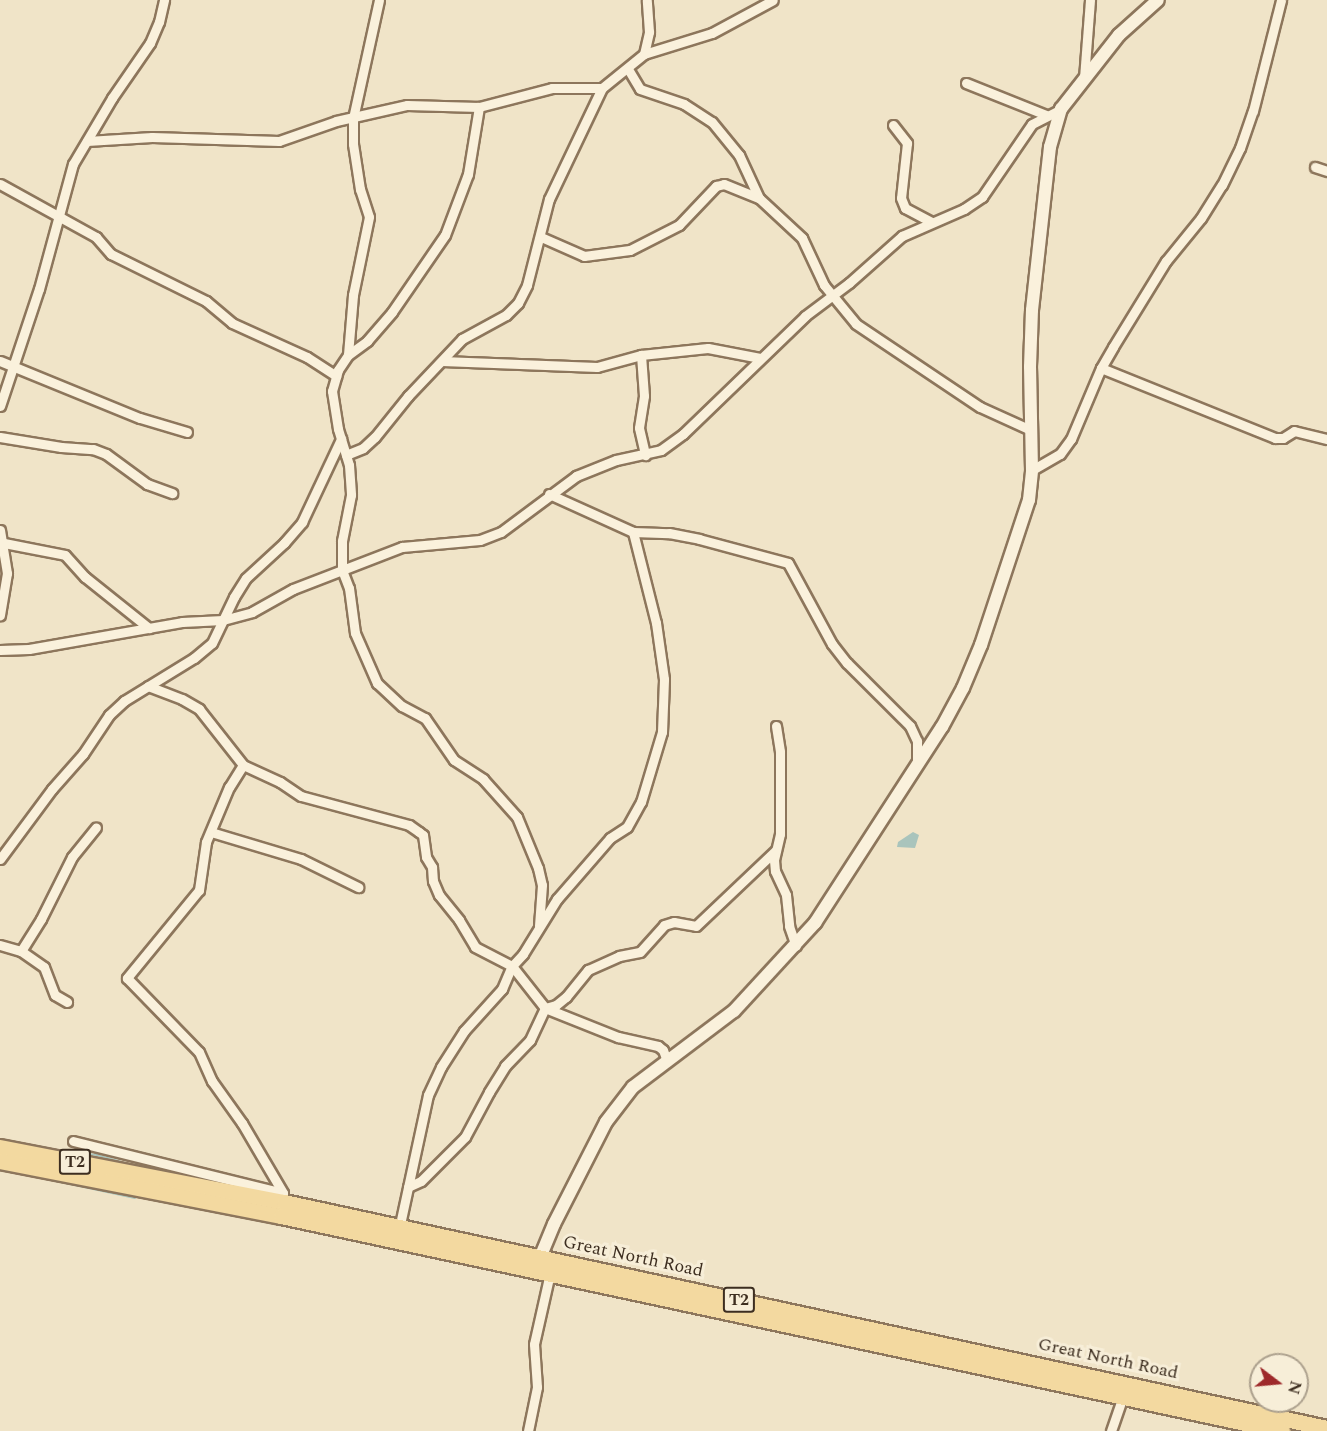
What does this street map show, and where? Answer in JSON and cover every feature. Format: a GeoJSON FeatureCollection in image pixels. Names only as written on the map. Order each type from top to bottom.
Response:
{"type":"FeatureCollection","features":[{"type":"Feature","properties":{"kind":"main road","name":"Great North Road"},"geometry":{"type":"LineString","coordinates":[[0,1147],[282,1204],[542,1266],[1123,1396],[1240,1426],[1282,1431]]}},
{"type":"Feature","properties":{"kind":"main road","name":"Great North Road"},"geometry":{"type":"LineString","coordinates":[[0,1161],[282,1204]]}},
{"type":"Feature","properties":{"kind":"main road","name":"Great North Road"},"geometry":{"type":"LineString","coordinates":[[542,1266],[1327,1428]]}},
{"type":"Feature","properties":{"kind":"street"},"geometry":{"type":"LineString","coordinates":[[0,406],[39,289],[73,164],[134,62],[150,43],[159,22],[164,0]]}},
{"type":"Feature","properties":{"kind":"street"},"geometry":{"type":"LineString","coordinates":[[348,355],[353,295],[369,217],[360,189],[353,144],[353,118],[379,0]]}},
{"type":"Feature","properties":{"kind":"street"},"geometry":{"type":"LineString","coordinates":[[644,54],[649,32],[647,0]]}},
{"type":"Feature","properties":{"kind":"street"},"geometry":{"type":"LineString","coordinates":[[346,455],[363,448],[375,437],[408,396],[462,339],[506,315],[518,303],[527,285],[549,199],[602,88],[644,54],[712,33],[773,0]]}},
{"type":"Feature","properties":{"kind":"street"},"geometry":{"type":"LineString","coordinates":[[1084,78],[1090,0]]}},
{"type":"Feature","properties":{"kind":"street"},"geometry":{"type":"LineString","coordinates":[[528,1431],[537,1388],[534,1344],[542,1266],[606,1122],[633,1088],[734,1011],[815,923],[942,727],[981,645],[1029,500],[1032,470],[1032,310],[1050,147],[1060,109],[1119,35],[1158,0]]}},
{"type":"Feature","properties":{"kind":"street"},"geometry":{"type":"LineString","coordinates":[[1032,470],[1060,454],[1071,439],[1101,368],[1166,261],[1201,218],[1240,148],[1263,79],[1281,0]]}},
{"type":"Feature","properties":{"kind":"street"},"geometry":{"type":"LineString","coordinates":[[628,69],[640,89],[684,104],[712,122],[739,155],[759,198]]}},
{"type":"Feature","properties":{"kind":"street"},"geometry":{"type":"LineString","coordinates":[[966,83],[1046,115]]}},
{"type":"Feature","properties":{"kind":"street"},"geometry":{"type":"LineString","coordinates":[[87,141],[152,137],[279,141],[336,121],[407,105],[479,107],[552,88],[602,88]]}},
{"type":"Feature","properties":{"kind":"street"},"geometry":{"type":"LineString","coordinates":[[479,107],[468,174],[446,235],[392,312],[367,341],[348,355],[336,376],[332,391],[346,455],[351,495],[342,541],[342,570],[349,588],[355,633],[377,683],[402,706],[425,718],[454,760],[483,779],[517,817],[538,868],[542,885],[539,926]]}},
{"type":"Feature","properties":{"kind":"street"},"geometry":{"type":"LineString","coordinates":[[0,650],[29,649],[205,619],[223,620],[252,612],[293,589],[402,547],[480,540],[501,532],[549,494],[591,468],[645,455],[670,445],[760,358],[902,236],[964,208],[982,197],[1032,124],[1060,109]]}},
{"type":"Feature","properties":{"kind":"street"},"geometry":{"type":"LineString","coordinates":[[893,124],[907,143],[900,198],[905,208],[931,222]]}},
{"type":"Feature","properties":{"kind":"street"},"geometry":{"type":"LineString","coordinates":[[1315,167],[1327,171]]}},
{"type":"Feature","properties":{"kind":"street"},"geometry":{"type":"LineString","coordinates":[[0,184],[96,237],[111,254],[206,301],[232,323],[307,357],[336,376]]}},
{"type":"Feature","properties":{"kind":"street"},"geometry":{"type":"LineString","coordinates":[[541,237],[585,256],[630,250],[680,225],[716,186],[724,184],[759,198],[802,238],[831,295],[856,324],[980,407],[1031,430]]}},
{"type":"Feature","properties":{"kind":"street"},"geometry":{"type":"LineString","coordinates":[[442,361],[597,367],[641,355],[708,348],[760,358]]}},
{"type":"Feature","properties":{"kind":"street"},"geometry":{"type":"LineString","coordinates":[[641,355],[644,396],[639,428],[645,455]]}},
{"type":"Feature","properties":{"kind":"street"},"geometry":{"type":"LineString","coordinates":[[0,361],[140,418],[187,432]]}},
{"type":"Feature","properties":{"kind":"street"},"geometry":{"type":"LineString","coordinates":[[1101,368],[1275,438],[1283,438],[1294,431],[1327,439]]}},
{"type":"Feature","properties":{"kind":"street"},"geometry":{"type":"LineString","coordinates":[[0,436],[61,447],[93,448],[106,454],[147,484],[172,493]]}},
{"type":"Feature","properties":{"kind":"street"},"geometry":{"type":"LineString","coordinates":[[0,859],[52,789],[83,754],[109,715],[148,686],[194,658],[212,643],[234,597],[246,578],[284,543],[302,522],[341,438]]}},
{"type":"Feature","properties":{"kind":"street"},"geometry":{"type":"LineString","coordinates":[[549,494],[633,532],[669,533],[788,563],[832,644],[847,663],[910,726],[916,741],[917,764]]}},
{"type":"Feature","properties":{"kind":"street"},"geometry":{"type":"LineString","coordinates":[[0,530],[4,543],[7,573],[0,615]]}},
{"type":"Feature","properties":{"kind":"street"},"geometry":{"type":"LineString","coordinates":[[398,1233],[432,1086],[464,1031],[502,989],[512,966],[524,954],[539,926],[583,868],[637,814],[662,732],[663,665],[656,623],[633,532]]}},
{"type":"Feature","properties":{"kind":"street"},"geometry":{"type":"LineString","coordinates":[[4,543],[65,555],[85,577],[149,628]]}},
{"type":"Feature","properties":{"kind":"street"},"geometry":{"type":"LineString","coordinates":[[148,686],[182,699],[199,709],[243,765],[280,782],[301,796],[409,825],[419,832],[423,835],[433,881],[443,902],[459,920],[475,947],[512,966],[545,1008],[609,1034],[658,1046],[663,1050],[667,1061]]}},
{"type":"Feature","properties":{"kind":"street"},"geometry":{"type":"LineString","coordinates":[[776,726],[780,752],[780,834],[776,850],[775,871],[786,895],[789,926],[796,946]]}},
{"type":"Feature","properties":{"kind":"street"},"geometry":{"type":"LineString","coordinates":[[243,765],[230,787],[201,859],[203,876],[199,890],[127,978],[199,1052],[212,1081],[242,1123],[282,1204]]}},
{"type":"Feature","properties":{"kind":"street"},"geometry":{"type":"LineString","coordinates":[[21,951],[41,919],[72,857],[96,827]]}},
{"type":"Feature","properties":{"kind":"street"},"geometry":{"type":"LineString","coordinates":[[211,832],[301,859],[358,887]]}},
{"type":"Feature","properties":{"kind":"street"},"geometry":{"type":"LineString","coordinates":[[408,1187],[421,1181],[465,1137],[505,1065],[530,1040],[545,1008],[556,1005],[566,997],[588,970],[618,956],[640,952],[664,925],[674,922],[696,926],[776,850]]}},
{"type":"Feature","properties":{"kind":"street"},"geometry":{"type":"LineString","coordinates":[[0,945],[21,951],[44,967],[55,995],[67,1002]]}},
{"type":"Feature","properties":{"kind":"street"},"geometry":{"type":"LineString","coordinates":[[73,1141],[282,1204]]}},
{"type":"Feature","properties":{"kind":"street"},"geometry":{"type":"LineString","coordinates":[[1111,1431],[1123,1396]]}},
{"type":"Feature","properties":{"kind":"water"},"geometry":{"type":"Polygon","coordinates":[[[913,832],[919,835],[915,848],[897,847],[898,842],[913,832]]]}},
{"type":"Feature","properties":{"kind":"waterway"},"geometry":{"type":"LineString","coordinates":[[44,1149],[97,1155],[135,1166]]}},
{"type":"Feature","properties":{"kind":"waterway"},"geometry":{"type":"LineString","coordinates":[[0,1169],[135,1198]]}}]}
